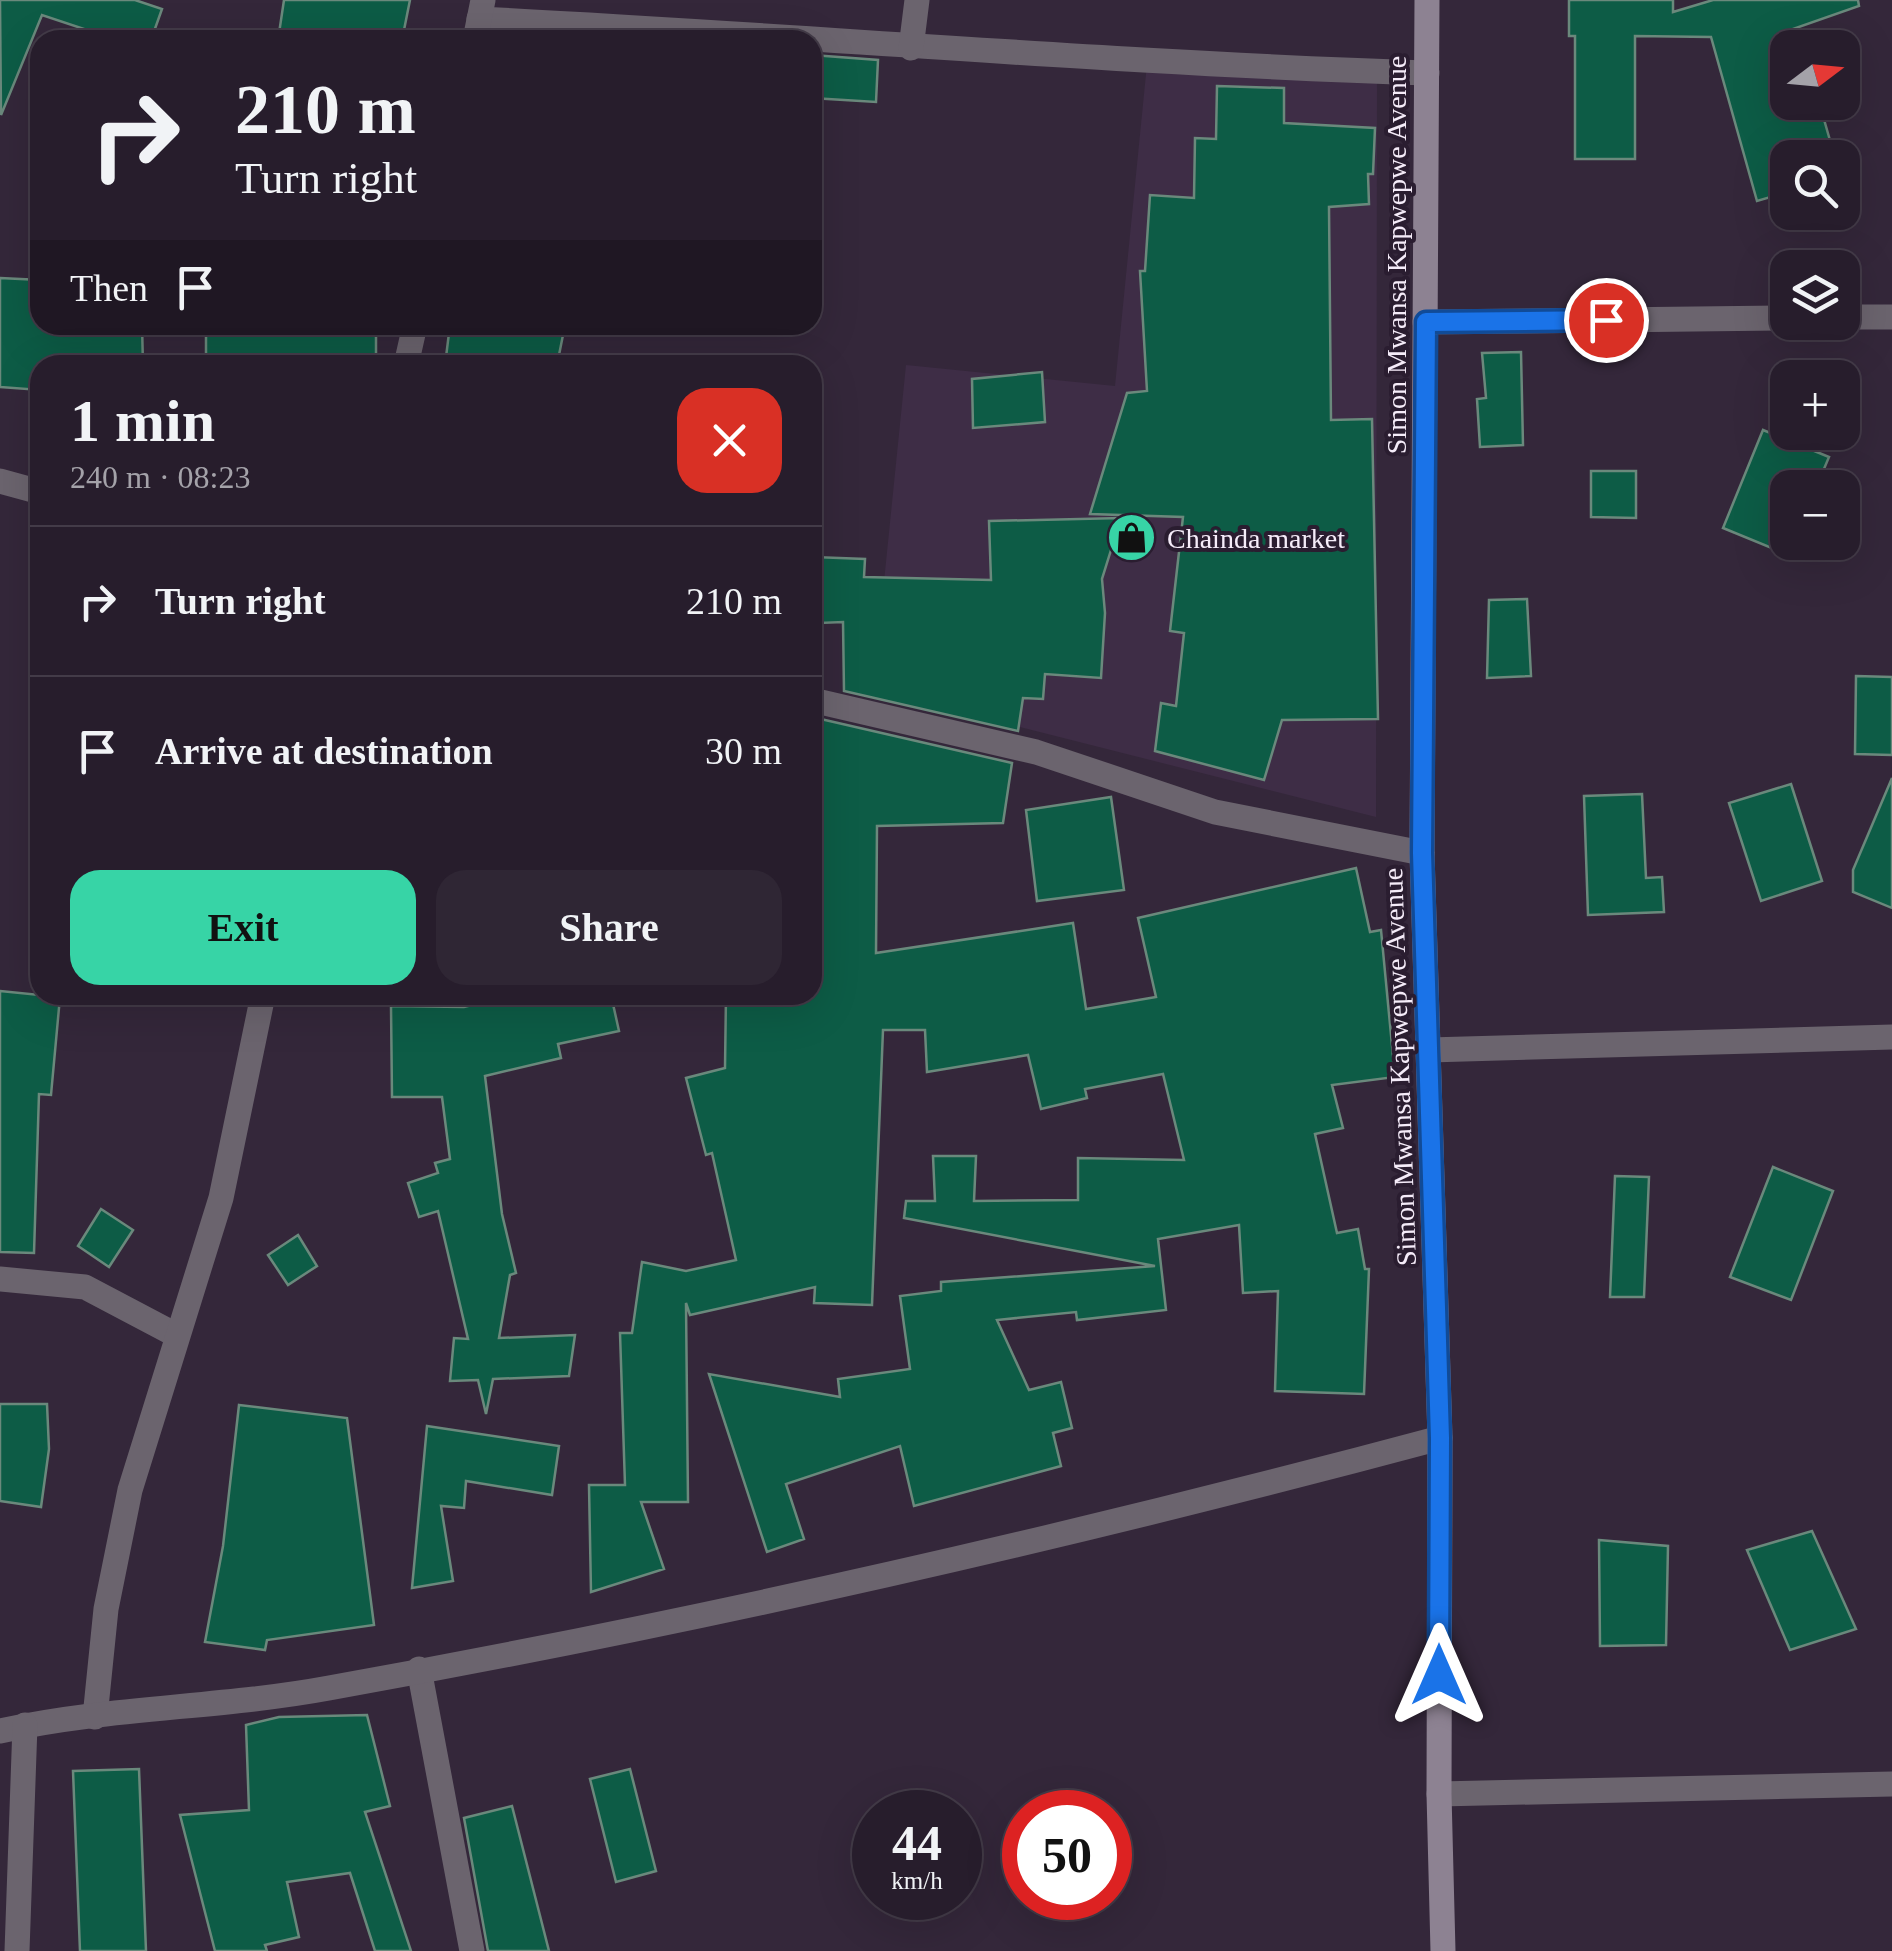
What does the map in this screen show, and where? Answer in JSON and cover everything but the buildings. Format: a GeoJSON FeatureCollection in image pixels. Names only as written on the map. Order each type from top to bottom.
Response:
{"type":"FeatureCollection","features":[{"type":"Feature","properties":{"kind":"main road","name":"Simon Mwansa Kapwepwe Avenue"},"geometry":{"type":"LineString","coordinates":[[1427,0],[1422,853],[1440,1438],[1439,1794],[1443,1951]]}},
{"type":"Feature","properties":{"kind":"street"},"geometry":{"type":"LineString","coordinates":[[911,48],[918,0]]}},
{"type":"Feature","properties":{"kind":"street"},"geometry":{"type":"LineString","coordinates":[[479,20],[680,30]]}},
{"type":"Feature","properties":{"kind":"street"},"geometry":{"type":"LineString","coordinates":[[822,40],[1200,66],[1428,73]]}},
{"type":"Feature","properties":{"kind":"street"},"geometry":{"type":"LineString","coordinates":[[1860,317],[1892,317]]}},
{"type":"Feature","properties":{"kind":"street"},"geometry":{"type":"LineString","coordinates":[[1426,322],[1770,318]]}},
{"type":"Feature","properties":{"kind":"street"},"geometry":{"type":"LineString","coordinates":[[0,481],[30,489]]}},
{"type":"Feature","properties":{"kind":"street"},"geometry":{"type":"LineString","coordinates":[[822,702],[1036,752],[1215,812],[1422,853]]}},
{"type":"Feature","properties":{"kind":"street"},"geometry":{"type":"LineString","coordinates":[[95,1717],[106,1609],[130,1490],[221,1198],[261,1005]]}},
{"type":"Feature","properties":{"kind":"street"},"geometry":{"type":"LineString","coordinates":[[1429,1050],[1892,1036]]}},
{"type":"Feature","properties":{"kind":"street"},"geometry":{"type":"LineString","coordinates":[[0,1279],[85,1287],[176,1335]]}},
{"type":"Feature","properties":{"kind":"street"},"geometry":{"type":"LineString","coordinates":[[18,1951],[13,1728],[327,1689],[752,1604],[1168,1511],[1440,1438]]}},
{"type":"Feature","properties":{"kind":"street"},"geometry":{"type":"LineString","coordinates":[[419,1669],[472,1951]]}},
{"type":"Feature","properties":{"kind":"street"},"geometry":{"type":"LineString","coordinates":[[1439,1794],[1892,1784]]}},
{"type":"Feature","properties":{"kind":"shaded area","name":"Chainda market"},"geometry":{"type":"Polygon","coordinates":[[[1148,54],[1377,78],[1376,817],[873,690],[906,365],[1115,386],[1148,54]]]}},
{"type":"Feature","properties":{"kind":"place","name":"Chainda market"},"geometry":{"type":"Point","coordinates":[1132,538]}},
{"type":"Feature","properties":{"kind":"route"},"geometry":{"type":"LineString","coordinates":[[1439,1675],[1440,1438],[1422,853],[1426,322],[1606,320]]}}]}
